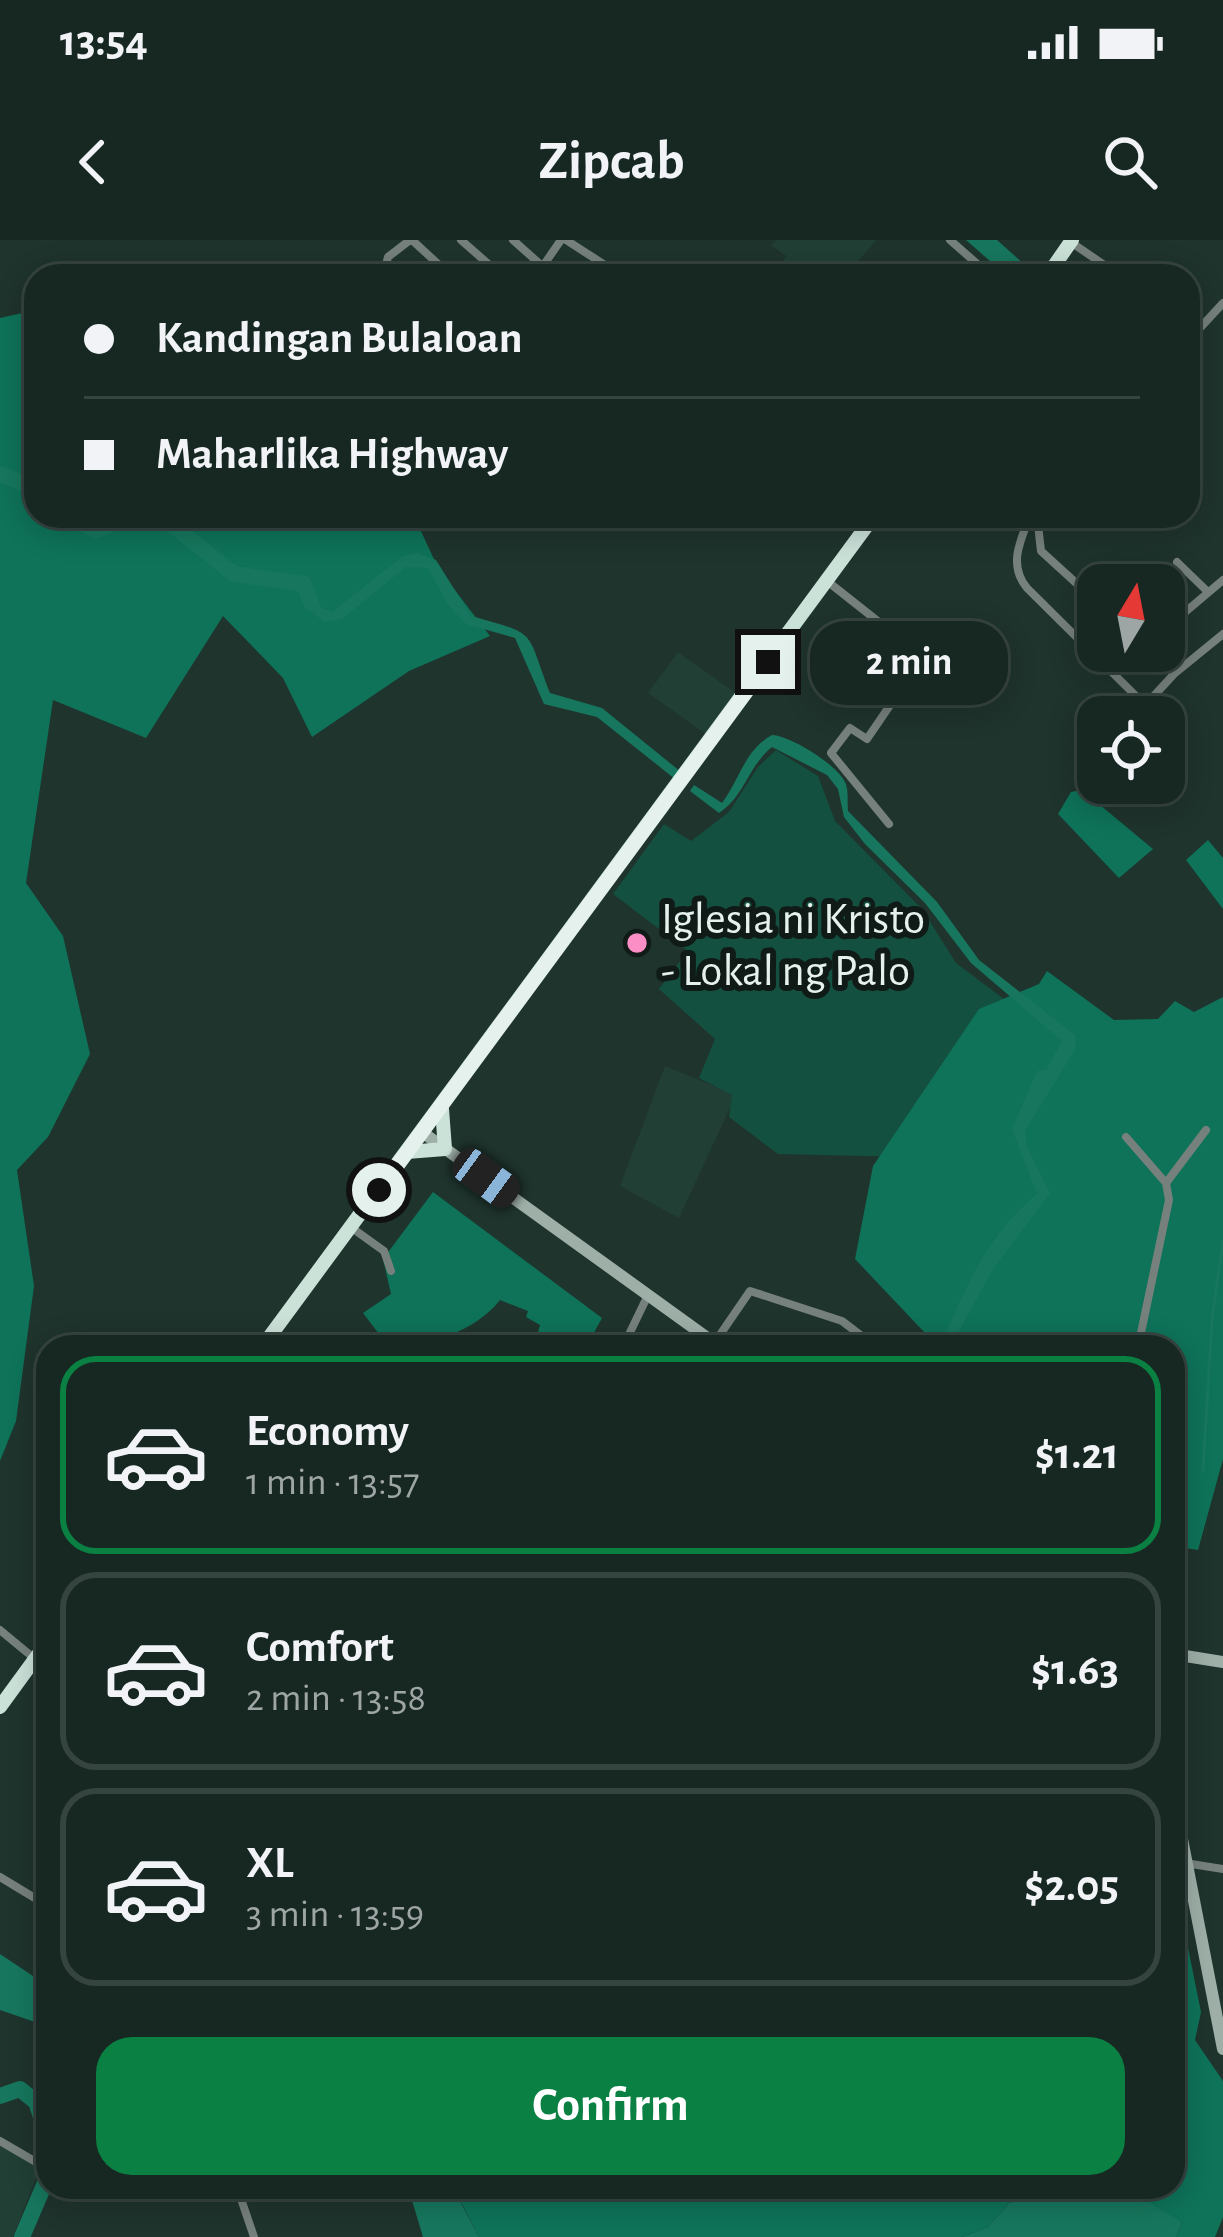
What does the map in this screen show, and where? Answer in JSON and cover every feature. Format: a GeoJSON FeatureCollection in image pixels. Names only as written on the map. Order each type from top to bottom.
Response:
{"type":"FeatureCollection","features":[{"type":"Feature","properties":{"kind":"highway"},"geometry":{"type":"LineString","coordinates":[[271,1335],[865,528]]}},
{"type":"Feature","properties":{"kind":"highway"},"geometry":{"type":"LineString","coordinates":[[407,1153],[445,1149],[442,1105]]}},
{"type":"Feature","properties":{"kind":"highway"},"geometry":{"type":"LineString","coordinates":[[0,1707],[35,1659]]}},
{"type":"Feature","properties":{"kind":"main road"},"geometry":{"type":"LineString","coordinates":[[422,1132],[703,1335]]}},
{"type":"Feature","properties":{"kind":"main road"},"geometry":{"type":"LineString","coordinates":[[1185,1656],[1223,1662]]}},
{"type":"Feature","properties":{"kind":"main road"},"geometry":{"type":"LineString","coordinates":[[1185,1868],[1223,2050]]}},
{"type":"Feature","properties":{"kind":"street"},"geometry":{"type":"LineString","coordinates":[[386,264],[411,240],[438,264]]}},
{"type":"Feature","properties":{"kind":"street"},"geometry":{"type":"LineString","coordinates":[[461,240],[488,264]]}},
{"type":"Feature","properties":{"kind":"street"},"geometry":{"type":"LineString","coordinates":[[513,240],[540,264]]}},
{"type":"Feature","properties":{"kind":"street"},"geometry":{"type":"LineString","coordinates":[[542,264],[564,240],[599,264]]}},
{"type":"Feature","properties":{"kind":"street"},"geometry":{"type":"LineString","coordinates":[[950,240],[977,264]]}},
{"type":"Feature","properties":{"kind":"street"},"geometry":{"type":"LineString","coordinates":[[1071,241],[1103,264]]}},
{"type":"Feature","properties":{"kind":"street"},"geometry":{"type":"LineString","coordinates":[[1200,328],[1223,304]]}},
{"type":"Feature","properties":{"kind":"street"},"geometry":{"type":"LineString","coordinates":[[1027,528],[1016,553],[1019,579],[1141,701],[1152,698],[1223,634]]}},
{"type":"Feature","properties":{"kind":"street"},"geometry":{"type":"LineString","coordinates":[[1036,528],[1041,551],[1077,584]]}},
{"type":"Feature","properties":{"kind":"street"},"geometry":{"type":"LineString","coordinates":[[1177,562],[1208,592]]}},
{"type":"Feature","properties":{"kind":"street"},"geometry":{"type":"LineString","coordinates":[[827,580],[923,657],[867,739],[850,728],[831,753],[889,824]]}},
{"type":"Feature","properties":{"kind":"street"},"geometry":{"type":"LineString","coordinates":[[1185,612],[1223,580]]}},
{"type":"Feature","properties":{"kind":"street"},"geometry":{"type":"LineString","coordinates":[[1166,1184],[1206,1130]]}},
{"type":"Feature","properties":{"kind":"street"},"geometry":{"type":"LineString","coordinates":[[1126,1138],[1166,1184],[1169,1200],[1141,1335]]}},
{"type":"Feature","properties":{"kind":"street"},"geometry":{"type":"LineString","coordinates":[[350,1227],[384,1251],[391,1271]]}},
{"type":"Feature","properties":{"kind":"street"},"geometry":{"type":"LineString","coordinates":[[723,1335],[750,1291],[842,1321],[860,1335]]}},
{"type":"Feature","properties":{"kind":"street"},"geometry":{"type":"LineString","coordinates":[[626,1335],[648,1295]]}},
{"type":"Feature","properties":{"kind":"street"},"geometry":{"type":"LineString","coordinates":[[0,1630],[35,1659]]}},
{"type":"Feature","properties":{"kind":"street"},"geometry":{"type":"LineString","coordinates":[[1185,1863],[1223,1869]]}},
{"type":"Feature","properties":{"kind":"street"},"geometry":{"type":"LineString","coordinates":[[0,1877],[36,1899]]}},
{"type":"Feature","properties":{"kind":"street"},"geometry":{"type":"LineString","coordinates":[[0,2141],[36,2161]]}},
{"type":"Feature","properties":{"kind":"street"},"geometry":{"type":"LineString","coordinates":[[241,2199],[254,2235]]}},
{"type":"Feature","properties":{"kind":"shaded area"},"geometry":{"type":"Polygon","coordinates":[[[776,240],[876,240],[856,264],[781,264],[786,256],[771,245],[776,240]]]}},
{"type":"Feature","properties":{"kind":"shaded area"},"geometry":{"type":"Polygon","coordinates":[[[966,240],[997,240],[1024,264],[993,264],[966,240]]]}},
{"type":"Feature","properties":{"kind":"shaded area"},"geometry":{"type":"Polygon","coordinates":[[[24,313],[24,528],[420,528],[438,568],[490,636],[409,671],[312,737],[283,678],[223,616],[146,738],[53,700],[26,883],[63,936],[90,1054],[48,1137],[17,1170],[34,1286],[16,1421],[0,1461],[0,318],[24,313]]]}},
{"type":"Feature","properties":{"kind":"shaded area"},"geometry":{"type":"Polygon","coordinates":[[[417,553],[436,560],[471,616],[526,637],[550,693],[602,708],[681,772],[675,779],[597,717],[544,704],[515,638],[466,624],[448,605],[428,568],[406,567],[342,619],[324,622],[306,606],[304,584],[322,608],[332,612],[403,556],[417,553]]]}},
{"type":"Feature","properties":{"kind":"shaded area"},"geometry":{"type":"Polygon","coordinates":[[[678,652],[737,694],[707,735],[648,693],[678,652]]]}},
{"type":"Feature","properties":{"kind":"shaded area"},"geometry":{"type":"Polygon","coordinates":[[[772,735],[780,737],[832,767],[846,785],[848,811],[937,902],[979,960],[1075,1035],[1076,1048],[1025,1131],[1027,1147],[1050,1193],[995,1266],[957,1335],[945,1335],[979,1264],[1004,1227],[1037,1194],[1012,1129],[1037,1071],[1046,1070],[1062,1041],[971,963],[925,903],[865,844],[844,817],[838,789],[827,775],[772,747],[719,813],[690,791],[694,785],[722,803],[772,735]]]}},
{"type":"Feature","properties":{"kind":"shaded area"},"geometry":{"type":"Polygon","coordinates":[[[776,750],[818,776],[835,821],[922,909],[956,963],[1008,1002],[908,1157],[778,1154],[729,1117],[732,1095],[699,1078],[715,1039],[659,989],[688,951],[613,894],[664,824],[691,841],[729,812],[758,767],[776,750]]]}},
{"type":"Feature","properties":{"kind":"shaded area"},"geometry":{"type":"Polygon","coordinates":[[[1077,791],[1077,804],[1099,804],[1153,849],[1119,878],[1058,814],[1071,792],[1077,791]]]}},
{"type":"Feature","properties":{"kind":"shaded area"},"geometry":{"type":"Polygon","coordinates":[[[1208,840],[1223,858],[1223,909],[1186,860],[1208,840]]]}},
{"type":"Feature","properties":{"kind":"shaded area"},"geometry":{"type":"Polygon","coordinates":[[[1047,971],[1114,1020],[1158,1019],[1175,1001],[1194,1012],[1223,997],[1223,1459],[1198,1550],[1185,1548],[1185,1335],[926,1335],[855,1259],[873,1166],[979,1009],[1039,984],[1047,971]]]}},
{"type":"Feature","properties":{"kind":"shaded area"},"geometry":{"type":"Polygon","coordinates":[[[665,1066],[736,1095],[679,1218],[620,1186],[665,1066]]]}},
{"type":"Feature","properties":{"kind":"shaded area"},"geometry":{"type":"Polygon","coordinates":[[[433,1192],[602,1318],[593,1335],[537,1335],[540,1325],[526,1317],[528,1311],[500,1300],[478,1320],[450,1335],[380,1335],[363,1313],[391,1294],[383,1259],[433,1192]]]}},
{"type":"Feature","properties":{"kind":"shaded area"},"geometry":{"type":"Polygon","coordinates":[[[1185,1937],[1201,2012],[1195,2040],[1223,2081],[1223,2217],[1215,2237],[1176,2237],[1182,2222],[1133,2199],[1185,2199],[1185,1937]]]}},
{"type":"Feature","properties":{"kind":"shaded area"},"geometry":{"type":"Polygon","coordinates":[[[0,1954],[36,1978],[36,2023],[0,2010],[0,1954]]]}},
{"type":"Feature","properties":{"kind":"shaded area"},"geometry":{"type":"Polygon","coordinates":[[[0,2146],[36,2163],[36,2178],[13,2237],[0,2237],[0,2146]]]}},
{"type":"Feature","properties":{"kind":"shaded area"},"geometry":{"type":"Polygon","coordinates":[[[412,2199],[462,2199],[479,2237],[423,2237],[412,2199]]]}},
{"type":"Feature","properties":{"kind":"shaded area"},"geometry":{"type":"Polygon","coordinates":[[[1024,2199],[1009,2203],[988,2227],[962,2237],[479,2237],[460,2200],[1024,2199]]]}},
{"type":"Feature","properties":{"kind":"shaded area"},"geometry":{"type":"Polygon","coordinates":[[[1142,2199],[1182,2222],[1176,2237],[962,2237],[988,2227],[1009,2203],[1142,2199]]]}},
{"type":"Feature","properties":{"kind":"waterway"},"geometry":{"type":"LineString","coordinates":[[0,474],[24,483]]}},
{"type":"Feature","properties":{"kind":"waterway"},"geometry":{"type":"LineString","coordinates":[[91,528],[102,528]]}},
{"type":"Feature","properties":{"kind":"waterway"},"geometry":{"type":"LineString","coordinates":[[176,528],[234,574],[304,584],[311,603]]}},
{"type":"Feature","properties":{"kind":"waterway"},"geometry":{"type":"LineString","coordinates":[[1203,1471],[1212,1319],[1223,1241]]}},
{"type":"Feature","properties":{"kind":"waterway"},"geometry":{"type":"LineString","coordinates":[[0,2096],[20,2089],[36,2102]]}},
{"type":"Feature","properties":{"kind":"waterway"},"geometry":{"type":"LineString","coordinates":[[22,2237],[38,2199]]}},
{"type":"Feature","properties":{"kind":"place","name":"Iglesia ni Kristo - Lokal ng Palo"},"geometry":{"type":"Point","coordinates":[637,943]}},
{"type":"Feature","properties":{"kind":"route"},"geometry":{"type":"LineString","coordinates":[[379,1190],[768,662]]}}]}
